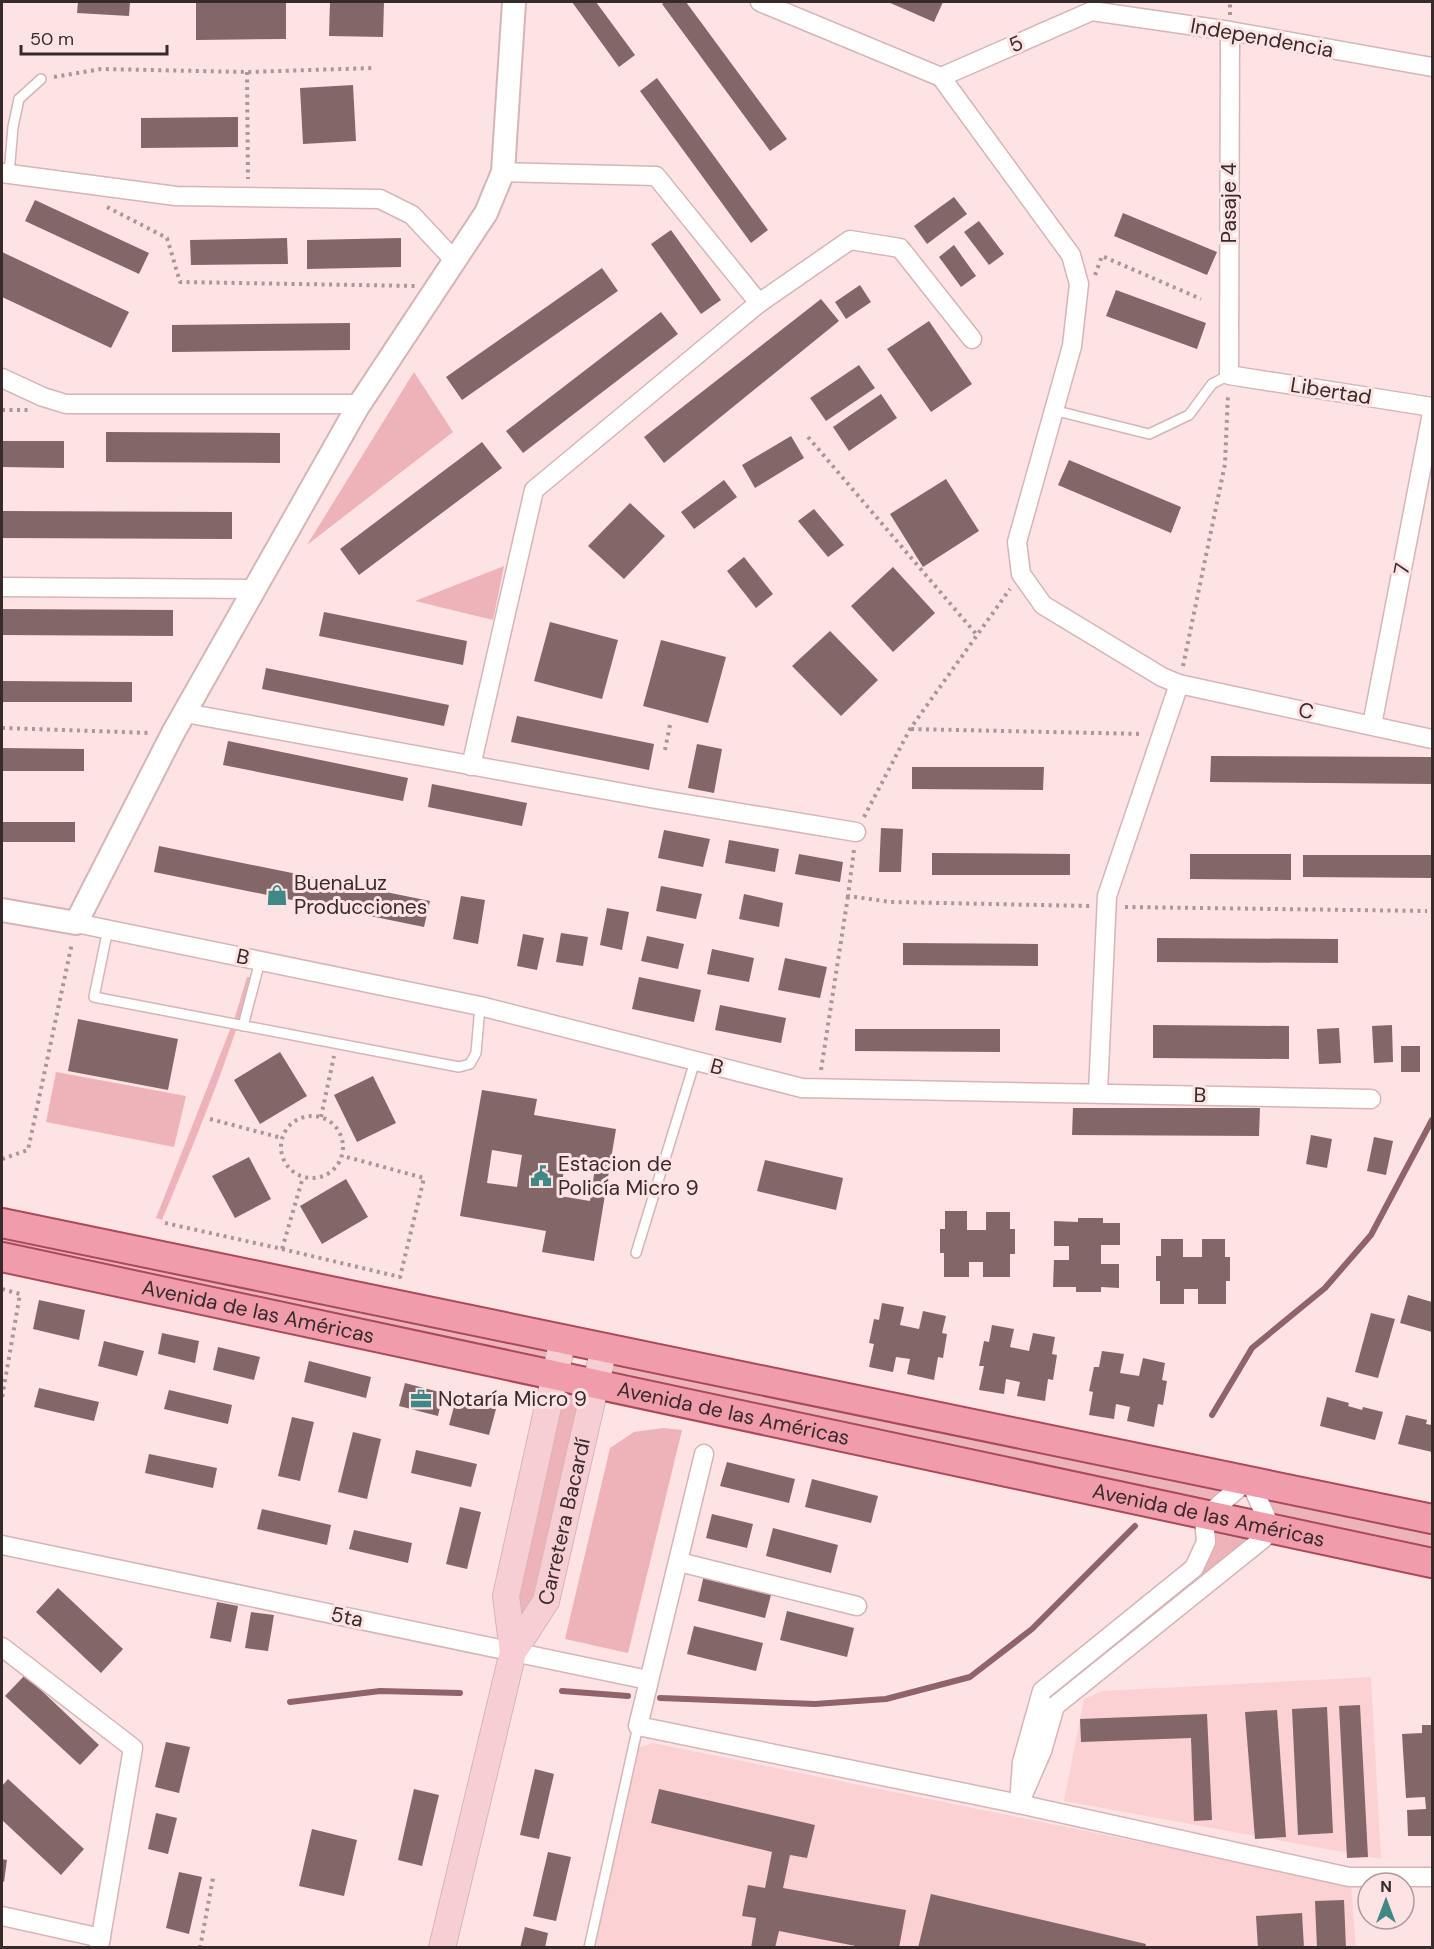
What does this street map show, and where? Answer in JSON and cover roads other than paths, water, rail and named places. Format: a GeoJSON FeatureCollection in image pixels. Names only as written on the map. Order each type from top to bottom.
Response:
{"type":"FeatureCollection","features":[{"type":"Feature","properties":{"kind":"main road","name":"Avenida de las Américas"},"geometry":{"type":"LineString","coordinates":[[2,1223],[1249,1479],[1432,1519]]}},
{"type":"Feature","properties":{"kind":"main road","name":"Avenida de las Américas"},"geometry":{"type":"LineString","coordinates":[[2,1257],[554,1377],[596,1384],[1432,1563]]}},
{"type":"Feature","properties":{"kind":"main road","name":"Carretera Bacardí"},"geometry":{"type":"LineString","coordinates":[[513,1652],[506,1596],[563,1339]]}},
{"type":"Feature","properties":{"kind":"main road","name":"Carretera Bacardí"},"geometry":{"type":"LineString","coordinates":[[442,1947],[513,1652],[546,1601],[604,1348]]}},
{"type":"Feature","properties":{"kind":"street"},"geometry":{"type":"LineString","coordinates":[[2,910],[76,922],[173,733],[360,404],[486,213],[503,172],[514,2]]}},
{"type":"Feature","properties":{"kind":"street"},"geometry":{"type":"LineString","coordinates":[[760,2],[941,77],[1071,255],[1079,284],[1072,346],[1053,410]]}},
{"type":"Feature","properties":{"kind":"street","name":"5"},"geometry":{"type":"LineString","coordinates":[[941,77],[1092,11]]}},
{"type":"Feature","properties":{"kind":"street","name":"Independencia"},"geometry":{"type":"LineString","coordinates":[[1092,11],[1230,31],[1432,68]]}},
{"type":"Feature","properties":{"kind":"street","name":"Pasaje 4"},"geometry":{"type":"LineString","coordinates":[[1229,375],[1230,31]]}},
{"type":"Feature","properties":{"kind":"street"},"geometry":{"type":"LineString","coordinates":[[503,172],[656,176],[759,303]]}},
{"type":"Feature","properties":{"kind":"street"},"geometry":{"type":"LineString","coordinates":[[5,173],[157,194],[372,198],[390,202],[412,215],[455,261]]}},
{"type":"Feature","properties":{"kind":"street"},"geometry":{"type":"LineString","coordinates":[[471,766],[534,490],[759,303],[850,240],[900,248],[972,339]]}},
{"type":"Feature","properties":{"kind":"street","name":"Libertad"},"geometry":{"type":"LineString","coordinates":[[1229,375],[1432,407]]}},
{"type":"Feature","properties":{"kind":"street"},"geometry":{"type":"LineString","coordinates":[[2,378],[66,404],[360,404]]}},
{"type":"Feature","properties":{"kind":"street","name":"C"},"geometry":{"type":"LineString","coordinates":[[1053,410],[1017,542],[1021,574],[1043,605],[1162,677],[1179,684],[1432,739]]}},
{"type":"Feature","properties":{"kind":"street","name":"7"},"geometry":{"type":"LineString","coordinates":[[1372,726],[1432,414]]}},
{"type":"Feature","properties":{"kind":"street"},"geometry":{"type":"LineString","coordinates":[[2,587],[255,589]]}},
{"type":"Feature","properties":{"kind":"street"},"geometry":{"type":"LineString","coordinates":[[1098,1092],[1107,896],[1179,684]]}},
{"type":"Feature","properties":{"kind":"street"},"geometry":{"type":"LineString","coordinates":[[185,713],[471,766],[856,832]]}},
{"type":"Feature","properties":{"kind":"street","name":"B"},"geometry":{"type":"LineString","coordinates":[[76,922],[480,1006],[787,1086],[818,1089],[1098,1092],[1371,1099]]}},
{"type":"Feature","properties":{"kind":"street"},"geometry":{"type":"LineString","coordinates":[[704,1454],[638,1726],[1019,1804],[1350,1876],[1432,1877]]}},
{"type":"Feature","properties":{"kind":"street"},"geometry":{"type":"LineString","coordinates":[[1249,1479],[1270,1527],[1256,1544],[1055,1706],[1042,1751],[1019,1804],[1022,1762],[1042,1691],[1194,1568],[1206,1542],[1204,1518],[1249,1479]]}},
{"type":"Feature","properties":{"kind":"street","name":"5ta"},"geometry":{"type":"LineString","coordinates":[[2,1545],[648,1680]]}},
{"type":"Feature","properties":{"kind":"street"},"geometry":{"type":"LineString","coordinates":[[679,1562],[857,1605]]}},
{"type":"Feature","properties":{"kind":"street"},"geometry":{"type":"LineString","coordinates":[[2,1647],[134,1748],[100,1943],[2,1916]]}},
{"type":"Feature","properties":{"kind":"lane"},"geometry":{"type":"LineString","coordinates":[[5,173],[19,99],[41,79]]}},
{"type":"Feature","properties":{"kind":"lane"},"geometry":{"type":"LineString","coordinates":[[1053,410],[1149,434],[1189,415],[1212,384],[1229,375]]}},
{"type":"Feature","properties":{"kind":"lane"},"geometry":{"type":"LineString","coordinates":[[108,929],[94,997],[459,1067],[470,1064],[476,1053],[480,1006]]}},
{"type":"Feature","properties":{"kind":"lane"},"geometry":{"type":"LineString","coordinates":[[243,1026],[261,961]]}},
{"type":"Feature","properties":{"kind":"lane"},"geometry":{"type":"LineString","coordinates":[[636,1253],[695,1061]]}},
{"type":"Feature","properties":{"kind":"lane"},"geometry":{"type":"LineString","coordinates":[[589,1947],[638,1726]]}},
{"type":"Feature","properties":{"kind":"waterway"},"geometry":{"type":"LineString","coordinates":[[1212,1415],[1252,1348],[1325,1288],[1371,1235],[1432,1120]]}},
{"type":"Feature","properties":{"kind":"waterway"},"geometry":{"type":"LineString","coordinates":[[660,1698],[815,1704],[886,1699],[970,1677],[1032,1629],[1135,1526]]}},
{"type":"Feature","properties":{"kind":"waterway"},"geometry":{"type":"LineString","coordinates":[[290,1702],[380,1691],[460,1693]]}},
{"type":"Feature","properties":{"kind":"waterway"},"geometry":{"type":"LineString","coordinates":[[562,1691],[628,1696]]}},
{"type":"Feature","properties":{"kind":"place","name":"BuenaLuz Producciones"},"geometry":{"type":"Point","coordinates":[277,895]}},
{"type":"Feature","properties":{"kind":"place","name":"Estacion de Policía Micro 9"},"geometry":{"type":"Point","coordinates":[541,1176]}},
{"type":"Feature","properties":{"kind":"place","name":"Notaría Micro 9"},"geometry":{"type":"Point","coordinates":[421,1399]}}]}
